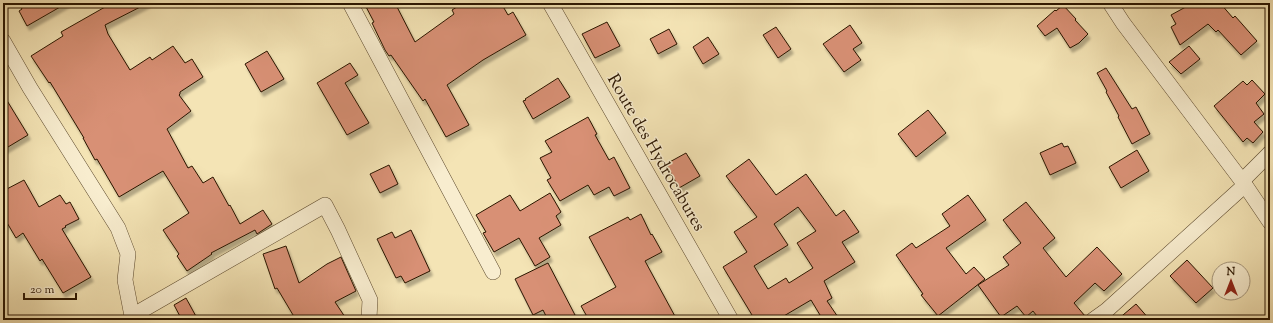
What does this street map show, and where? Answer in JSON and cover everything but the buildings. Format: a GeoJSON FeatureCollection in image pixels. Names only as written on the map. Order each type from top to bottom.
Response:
{"type":"FeatureCollection","features":[{"type":"Feature","properties":{"kind":"street"},"geometry":{"type":"LineString","coordinates":[[350,3],[493,272]]}},
{"type":"Feature","properties":{"kind":"street","name":"Route des Hydrocabures"},"geometry":{"type":"LineString","coordinates":[[550,3],[731,320]]}},
{"type":"Feature","properties":{"kind":"street"},"geometry":{"type":"LineString","coordinates":[[1110,3],[1123,23],[1244,183],[1270,222]]}},
{"type":"Feature","properties":{"kind":"street"},"geometry":{"type":"LineString","coordinates":[[3,41],[30,88],[118,228],[128,254],[125,280],[133,318],[325,205],[370,300],[370,320]]}},
{"type":"Feature","properties":{"kind":"street"},"geometry":{"type":"LineString","coordinates":[[1093,320],[1107,310],[1244,183],[1270,153]]}}]}
